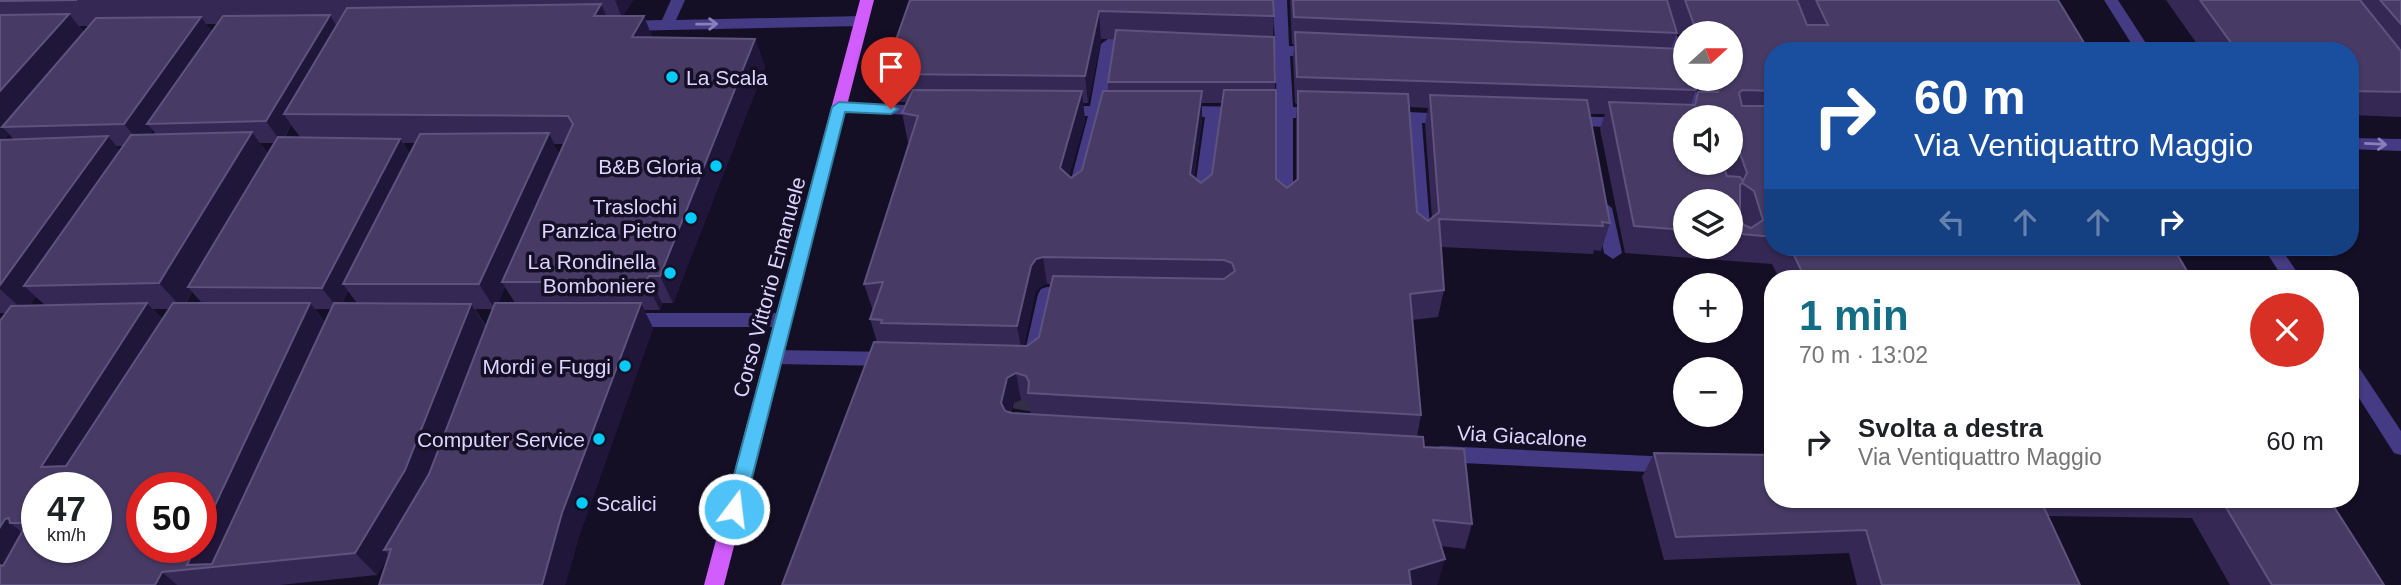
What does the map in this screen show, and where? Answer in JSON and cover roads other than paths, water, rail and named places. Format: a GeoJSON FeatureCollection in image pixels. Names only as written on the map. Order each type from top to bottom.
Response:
{"type":"FeatureCollection","features":[{"type":"Feature","properties":{"kind":"main road","name":"Corso Vittorio Emanuele"},"geometry":{"type":"LineString","coordinates":[[714,585],[867,0]]}},
{"type":"Feature","properties":{"kind":"street"},"geometry":{"type":"LineString","coordinates":[[667,25],[678,0]]}},
{"type":"Feature","properties":{"kind":"street"},"geometry":{"type":"LineString","coordinates":[[1280,0],[1285,111],[1285,208]]}},
{"type":"Feature","properties":{"kind":"street"},"geometry":{"type":"LineString","coordinates":[[1658,0],[1674,68],[1691,105]]}},
{"type":"Feature","properties":{"kind":"street"},"geometry":{"type":"LineString","coordinates":[[2111,0],[2138,42]]}},
{"type":"Feature","properties":{"kind":"street"},"geometry":{"type":"LineString","coordinates":[[611,26],[862,21]]}},
{"type":"Feature","properties":{"kind":"street"},"geometry":{"type":"LineString","coordinates":[[1074,197],[1097,111],[1108,44],[1148,46]]}},
{"type":"Feature","properties":{"kind":"street"},"geometry":{"type":"LineString","coordinates":[[1229,49],[1338,53]]}},
{"type":"Feature","properties":{"kind":"street"},"geometry":{"type":"LineString","coordinates":[[839,107],[943,112]]}},
{"type":"Feature","properties":{"kind":"street"},"geometry":{"type":"LineString","coordinates":[[1041,111],[1136,111]]}},
{"type":"Feature","properties":{"kind":"street"},"geometry":{"type":"LineString","coordinates":[[1162,111],[1285,111],[1337,114]]}},
{"type":"Feature","properties":{"kind":"street"},"geometry":{"type":"LineString","coordinates":[[1200,202],[1214,111]]}},
{"type":"Feature","properties":{"kind":"street"},"geometry":{"type":"LineString","coordinates":[[1375,116],[1460,119]]}},
{"type":"Feature","properties":{"kind":"street"},"geometry":{"type":"LineString","coordinates":[[1414,117],[1423,240]]}},
{"type":"Feature","properties":{"kind":"street"},"geometry":{"type":"LineString","coordinates":[[1549,121],[1589,128],[1644,123]]}},
{"type":"Feature","properties":{"kind":"street"},"geometry":{"type":"LineString","coordinates":[[2359,143],[2401,145]]}},
{"type":"Feature","properties":{"kind":"street"},"geometry":{"type":"LineString","coordinates":[[1601,187],[1613,253]]}},
{"type":"Feature","properties":{"kind":"street"},"geometry":{"type":"LineString","coordinates":[[1026,367],[1046,294],[1087,295]]}},
{"type":"Feature","properties":{"kind":"street"},"geometry":{"type":"LineString","coordinates":[[611,320],[784,320]]}},
{"type":"Feature","properties":{"kind":"street"},"geometry":{"type":"LineString","coordinates":[[775,356],[910,360]]}},
{"type":"Feature","properties":{"kind":"street"},"geometry":{"type":"LineString","coordinates":[[2359,394],[2401,447]]}},
{"type":"Feature","properties":{"kind":"street","name":"Via Giacalone"},"geometry":{"type":"LineString","coordinates":[[1416,452],[1635,465],[1690,465]]}},
{"type":"Feature","properties":{"kind":"tunnel"},"geometry":{"type":"LineString","coordinates":[[1022,410],[1028,379]]}},
{"type":"Feature","properties":{"kind":"place","name":"La Scala"},"geometry":{"type":"Point","coordinates":[672,77]}},
{"type":"Feature","properties":{"kind":"place","name":"B&B Gloria"},"geometry":{"type":"Point","coordinates":[716,166]}},
{"type":"Feature","properties":{"kind":"place","name":"Traslochi Panzica Pietro"},"geometry":{"type":"Point","coordinates":[691,218]}},
{"type":"Feature","properties":{"kind":"place","name":"La Rondinella Bomboniere"},"geometry":{"type":"Point","coordinates":[670,273]}},
{"type":"Feature","properties":{"kind":"place","name":"Mordi e Fuggi"},"geometry":{"type":"Point","coordinates":[625,366]}},
{"type":"Feature","properties":{"kind":"place","name":"Computer Service"},"geometry":{"type":"Point","coordinates":[599,439]}},
{"type":"Feature","properties":{"kind":"place","name":"Scalici"},"geometry":{"type":"Point","coordinates":[582,503]}}]}
